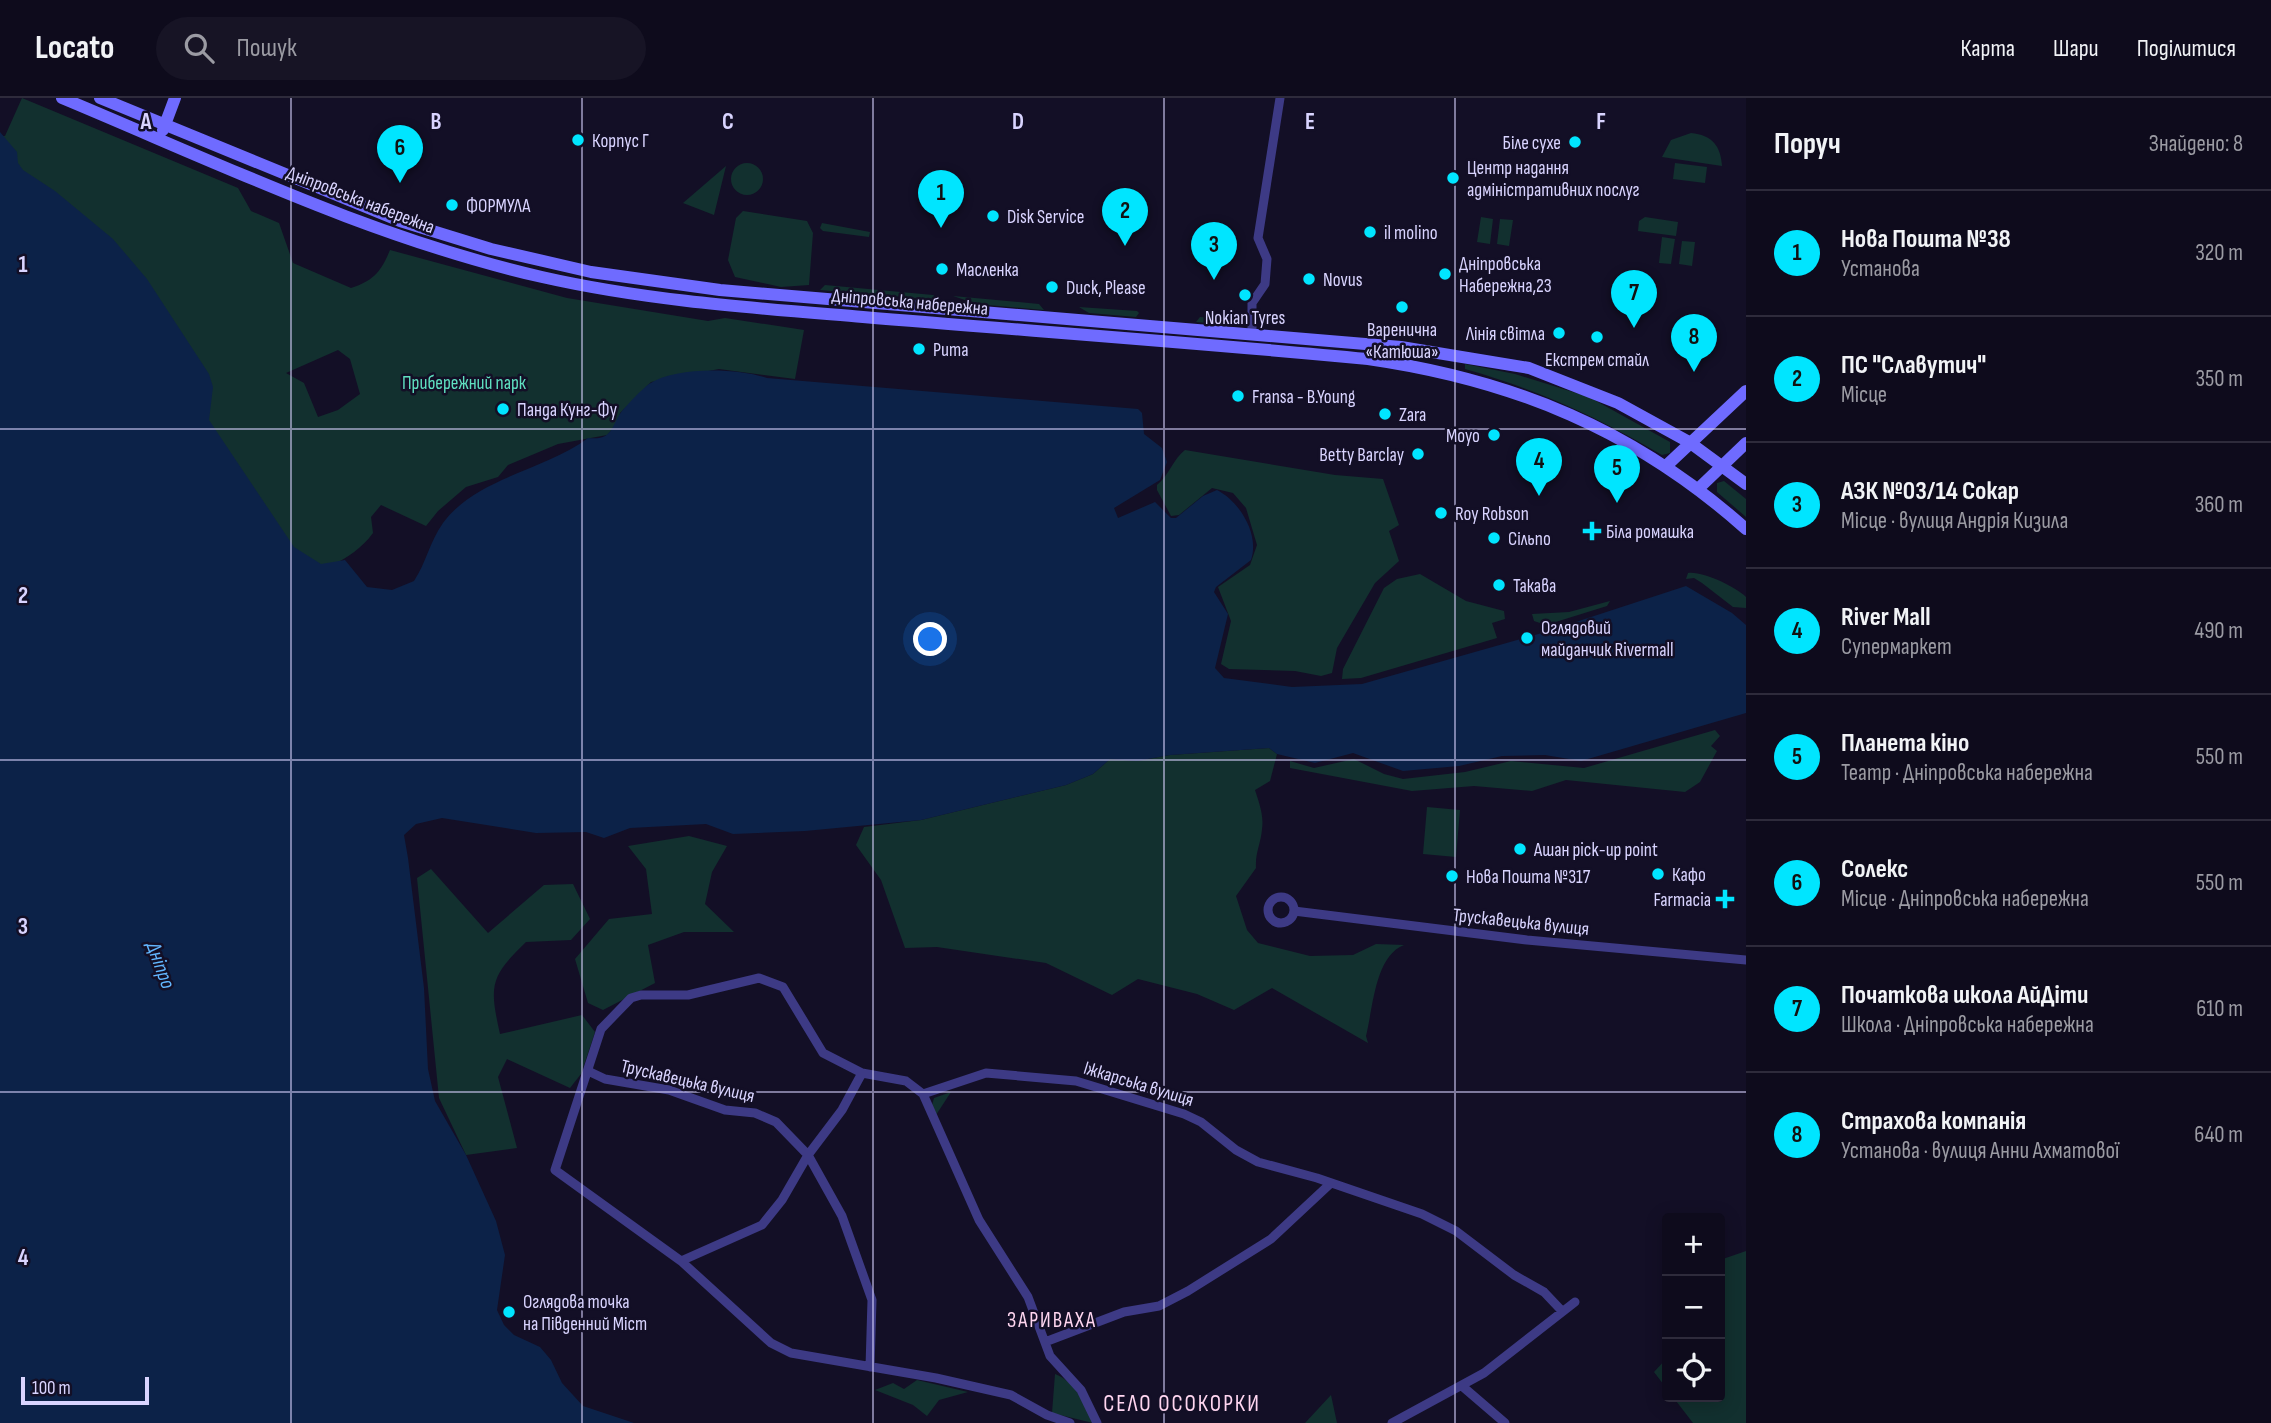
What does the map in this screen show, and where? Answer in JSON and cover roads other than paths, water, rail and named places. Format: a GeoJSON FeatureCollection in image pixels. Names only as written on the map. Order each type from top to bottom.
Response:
{"type":"FeatureCollection","features":[{"type":"Feature","properties":{"kind":"main road","name":"Дніпровська набережна"},"geometry":{"type":"LineString","coordinates":[[62,98],[416,241],[538,276],[619,292],[718,305],[1333,355],[1427,368],[1503,387],[1574,414],[1665,466],[1699,488],[1746,529]]}},
{"type":"Feature","properties":{"kind":"main road","name":"Дніпровська набережна"},"geometry":{"type":"LineString","coordinates":[[100,98],[417,226],[491,249],[591,272],[720,290],[1429,350],[1528,368],[1604,396],[1689,442],[1746,484]]}},
{"type":"Feature","properties":{"kind":"main road"},"geometry":{"type":"LineString","coordinates":[[160,139],[176,98]]}},
{"type":"Feature","properties":{"kind":"main road"},"geometry":{"type":"LineString","coordinates":[[1665,466],[1746,391]]}},
{"type":"Feature","properties":{"kind":"main road"},"geometry":{"type":"LineString","coordinates":[[1699,488],[1746,443]]}},
{"type":"Feature","properties":{"kind":"street"},"geometry":{"type":"LineString","coordinates":[[1252,334],[1252,303],[1265,284],[1267,259],[1258,238],[1280,98]]}},
{"type":"Feature","properties":{"kind":"street","name":"Трускавецька вулиця"},"geometry":{"type":"LineString","coordinates":[[1294,911],[1527,940],[1746,960]]}},
{"type":"Feature","properties":{"kind":"street"},"geometry":{"type":"LineString","coordinates":[[1070,1423],[1046,1415],[1011,1395],[791,1353],[771,1343],[681,1261],[555,1170],[601,1028],[631,999],[654,993],[688,995],[759,978],[783,987],[823,1053],[862,1073],[906,1081],[923,1094],[979,1220],[1028,1297],[1051,1356],[1092,1408],[1097,1423]]}},
{"type":"Feature","properties":{"kind":"street","name":"Трускавецька вулиця"},"geometry":{"type":"LineString","coordinates":[[588,1071],[605,1079],[669,1090],[725,1110],[755,1113],[776,1122],[808,1155],[842,1216],[872,1300],[870,1367]]}},
{"type":"Feature","properties":{"kind":"street"},"geometry":{"type":"LineString","coordinates":[[681,1261],[715,1244],[748,1234],[762,1225],[782,1200],[808,1155],[842,1110],[862,1073]]}},
{"type":"Feature","properties":{"kind":"street","name":"Іжкарська вулиця"},"geometry":{"type":"LineString","coordinates":[[923,1094],[986,1073],[1076,1081],[1184,1114],[1201,1122],[1236,1150],[1258,1162],[1422,1214],[1456,1231],[1514,1275],[1544,1292],[1562,1311]]}},
{"type":"Feature","properties":{"kind":"street"},"geometry":{"type":"LineString","coordinates":[[1045,1342],[1124,1312],[1159,1306],[1188,1291],[1271,1239],[1331,1183]]}},
{"type":"Feature","properties":{"kind":"street"},"geometry":{"type":"LineString","coordinates":[[1392,1423],[1462,1386],[1495,1365],[1575,1302]]}},
{"type":"Feature","properties":{"kind":"street"},"geometry":{"type":"LineString","coordinates":[[1462,1386],[1505,1423]]}},
{"type":"Feature","properties":{"kind":"water","name":"Дніпро"},"geometry":{"type":"Polygon","coordinates":[[[0,132],[17,152],[18,163],[23,170],[55,191],[113,239],[147,279],[209,374],[213,387],[209,420],[294,547],[321,564],[345,560],[367,587],[392,590],[414,581],[443,523],[457,507],[492,485],[552,459],[588,438],[603,437],[611,431],[622,411],[649,384],[675,374],[707,370],[740,372],[767,378],[1138,409],[1142,413],[1144,434],[1162,448],[1167,462],[1160,480],[1114,508],[1118,518],[1155,502],[1171,518],[1176,518],[1203,496],[1217,490],[1240,510],[1250,529],[1253,540],[1251,560],[1216,587],[1214,592],[1228,614],[1215,668],[1224,678],[1292,687],[1362,684],[1542,633],[1686,586],[1732,613],[1746,625],[1746,713],[1581,761],[1545,755],[1502,756],[1459,766],[1403,771],[1353,753],[1315,763],[1277,754],[1269,748],[1170,755],[1137,761],[1110,759],[1093,774],[1066,785],[921,820],[805,831],[733,834],[706,824],[630,828],[604,838],[586,832],[536,833],[442,818],[416,824],[404,835],[424,988],[428,1069],[435,1101],[466,1155],[496,1221],[505,1255],[497,1310],[504,1325],[514,1335],[540,1347],[551,1360],[562,1383],[583,1406],[634,1423],[0,1423],[0,132]]]}},
{"type":"Feature","properties":{"kind":"place","name":"Корпус Г"},"geometry":{"type":"Point","coordinates":[578,140]}},
{"type":"Feature","properties":{"kind":"place","name":"Біле сухе"},"geometry":{"type":"Point","coordinates":[1575,142]}},
{"type":"Feature","properties":{"kind":"place","name":"Центр надання адміністративних послуг"},"geometry":{"type":"Point","coordinates":[1453,178]}},
{"type":"Feature","properties":{"kind":"place","name":"Солекс"},"geometry":{"type":"Point","coordinates":[400,183]}},
{"type":"Feature","properties":{"kind":"place","name":"ФОРМУЛА"},"geometry":{"type":"Point","coordinates":[452,205]}},
{"type":"Feature","properties":{"kind":"place","name":"Disk Service"},"geometry":{"type":"Point","coordinates":[993,216]}},
{"type":"Feature","properties":{"kind":"place","name":"Нова Пошта №38"},"geometry":{"type":"Point","coordinates":[941,228]}},
{"type":"Feature","properties":{"kind":"place","name":"il molino"},"geometry":{"type":"Point","coordinates":[1370,232]}},
{"type":"Feature","properties":{"kind":"place","name":"ПС \"Славутич\""},"geometry":{"type":"Point","coordinates":[1125,246]}},
{"type":"Feature","properties":{"kind":"place","name":"Масленка"},"geometry":{"type":"Point","coordinates":[942,269]}},
{"type":"Feature","properties":{"kind":"place","name":"Дніпровська Набережна,23"},"geometry":{"type":"Point","coordinates":[1445,274]}},
{"type":"Feature","properties":{"kind":"place","name":"Novus"},"geometry":{"type":"Point","coordinates":[1309,279]}},
{"type":"Feature","properties":{"kind":"place","name":"АЗК №03/14 Сокар"},"geometry":{"type":"Point","coordinates":[1214,280]}},
{"type":"Feature","properties":{"kind":"place","name":"Duck, Please"},"geometry":{"type":"Point","coordinates":[1052,287]}},
{"type":"Feature","properties":{"kind":"place","name":"Nokian Tyres"},"geometry":{"type":"Point","coordinates":[1245,295]}},
{"type":"Feature","properties":{"kind":"place","name":"Варенична «Катюша»"},"geometry":{"type":"Point","coordinates":[1402,307]}},
{"type":"Feature","properties":{"kind":"place","name":"Початкова школа АйДіти"},"geometry":{"type":"Point","coordinates":[1634,328]}},
{"type":"Feature","properties":{"kind":"place","name":"Лінія світла"},"geometry":{"type":"Point","coordinates":[1559,333]}},
{"type":"Feature","properties":{"kind":"place","name":"Екстрем стайл"},"geometry":{"type":"Point","coordinates":[1597,337]}},
{"type":"Feature","properties":{"kind":"place","name":"Puma"},"geometry":{"type":"Point","coordinates":[919,349]}},
{"type":"Feature","properties":{"kind":"place","name":"Страхова компанія"},"geometry":{"type":"Point","coordinates":[1694,372]}},
{"type":"Feature","properties":{"kind":"place","name":"Fransa - B.Young"},"geometry":{"type":"Point","coordinates":[1238,396]}},
{"type":"Feature","properties":{"kind":"place","name":"Панда Кунг-Фу"},"geometry":{"type":"Point","coordinates":[503,409]}},
{"type":"Feature","properties":{"kind":"place","name":"Zara"},"geometry":{"type":"Point","coordinates":[1385,414]}},
{"type":"Feature","properties":{"kind":"place","name":"Moyo"},"geometry":{"type":"Point","coordinates":[1494,435]}},
{"type":"Feature","properties":{"kind":"place","name":"Betty Barclay"},"geometry":{"type":"Point","coordinates":[1418,454]}},
{"type":"Feature","properties":{"kind":"place","name":"River Mall"},"geometry":{"type":"Point","coordinates":[1539,496]}},
{"type":"Feature","properties":{"kind":"place","name":"Планета кіно"},"geometry":{"type":"Point","coordinates":[1617,503]}},
{"type":"Feature","properties":{"kind":"place","name":"Roy Robson"},"geometry":{"type":"Point","coordinates":[1441,513]}},
{"type":"Feature","properties":{"kind":"place","name":"Біла ромашка"},"geometry":{"type":"Point","coordinates":[1592,531]}},
{"type":"Feature","properties":{"kind":"place","name":"Сільпо"},"geometry":{"type":"Point","coordinates":[1494,538]}},
{"type":"Feature","properties":{"kind":"place","name":"Такава"},"geometry":{"type":"Point","coordinates":[1499,585]}},
{"type":"Feature","properties":{"kind":"place","name":"Оглядовий майданчик Rivermall"},"geometry":{"type":"Point","coordinates":[1527,638]}},
{"type":"Feature","properties":{"kind":"place","name":"Ашан pick-up point"},"geometry":{"type":"Point","coordinates":[1520,849]}},
{"type":"Feature","properties":{"kind":"place","name":"Кафо"},"geometry":{"type":"Point","coordinates":[1658,874]}},
{"type":"Feature","properties":{"kind":"place","name":"Нова Пошта №317"},"geometry":{"type":"Point","coordinates":[1452,876]}},
{"type":"Feature","properties":{"kind":"place","name":"Farmacia"},"geometry":{"type":"Point","coordinates":[1725,899]}},
{"type":"Feature","properties":{"kind":"place","name":"Оглядова точка на Південний Міст"},"geometry":{"type":"Point","coordinates":[509,1312]}},
{"type":"Feature","properties":{"kind":"district","name":"ЗАРИВАХА"},"geometry":{"type":"Point","coordinates":[1052,1320]}},
{"type":"Feature","properties":{"kind":"district","name":"СЕЛО ОСОКОРКИ"},"geometry":{"type":"Point","coordinates":[1182,1403]}},
{"type":"Feature","properties":{"kind":"park label","name":"Прибережний парк"},"geometry":{"type":"Point","coordinates":[464,382]}}]}
